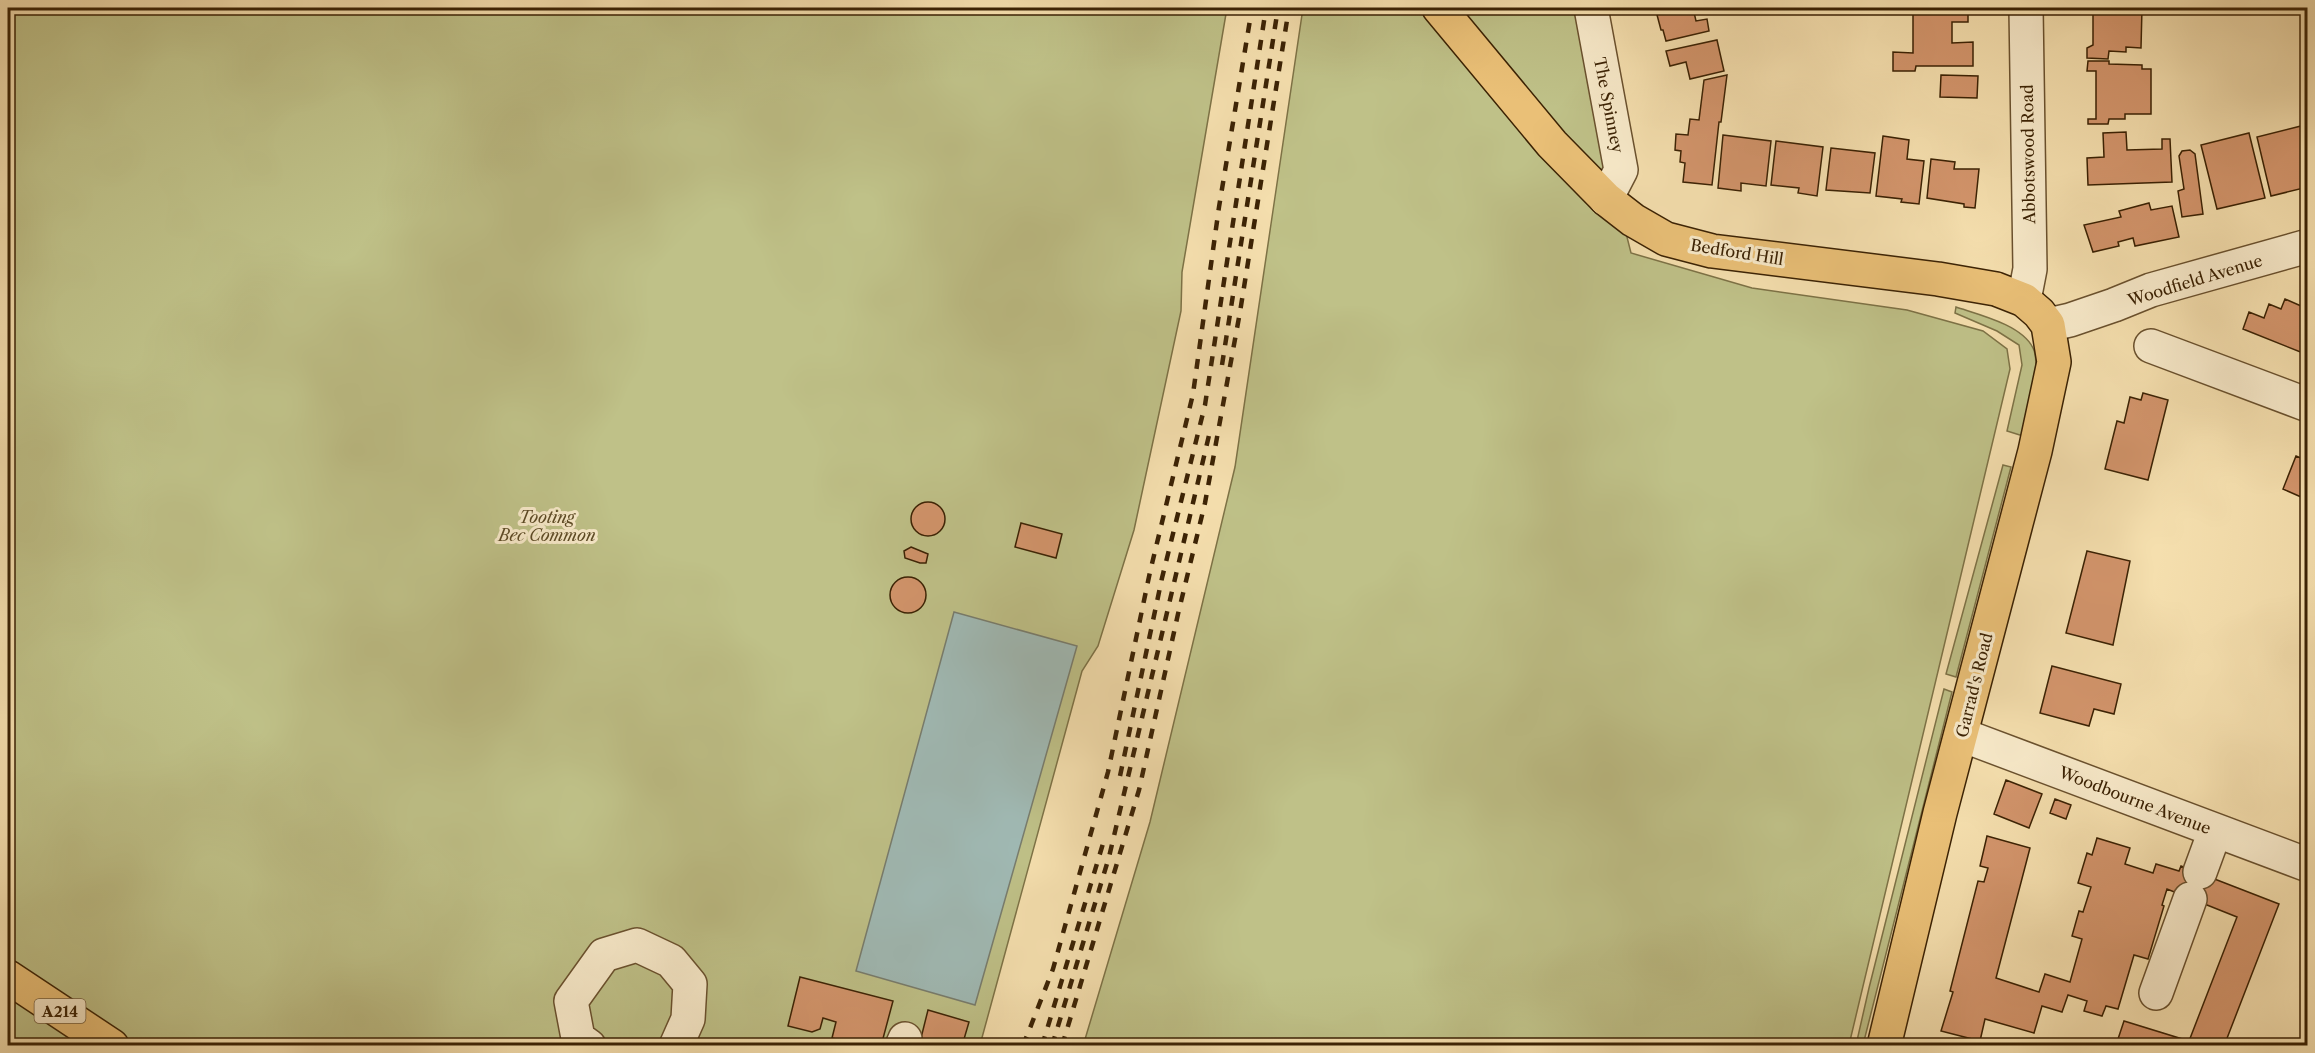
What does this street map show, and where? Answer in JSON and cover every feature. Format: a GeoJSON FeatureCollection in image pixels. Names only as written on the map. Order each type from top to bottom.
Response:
{"type":"FeatureCollection","features":[{"type":"Feature","properties":{"kind":"main road","name":"Bedford Hill"},"geometry":{"type":"LineString","coordinates":[[1439,8],[1552,144],[1606,199],[1633,220],[1666,239],[1712,251],[1938,279],[1996,289],[2024,300],[2039,313],[2048,325]]}},
{"type":"Feature","properties":{"kind":"main road","name":"Garrad's Road"},"geometry":{"type":"LineString","coordinates":[[1884,1046],[1940,813],[2035,451],[2054,362],[2048,325]]}},
{"type":"Feature","properties":{"kind":"main road","name":"A214"},"geometry":{"type":"LineString","coordinates":[[8,977],[112,1046]]}},
{"type":"Feature","properties":{"kind":"street","name":"The Spinney"},"geometry":{"type":"LineString","coordinates":[[1591,8],[1621,170],[1606,199]]}},
{"type":"Feature","properties":{"kind":"street","name":"Abbotswood Road"},"geometry":{"type":"LineString","coordinates":[[2024,300],[2030,269],[2026,8]]}},
{"type":"Feature","properties":{"kind":"street","name":"Woodfield Avenue"},"geometry":{"type":"LineString","coordinates":[[2048,325],[2086,315],[2151,290],[2307,246]]}},
{"type":"Feature","properties":{"kind":"street"},"geometry":{"type":"LineString","coordinates":[[2151,346],[2307,405]]}},
{"type":"Feature","properties":{"kind":"street","name":"Woodbourne Avenue"},"geometry":{"type":"LineString","coordinates":[[1962,735],[2307,865]]}},
{"type":"Feature","properties":{"kind":"street"},"geometry":{"type":"LineString","coordinates":[[2156,993],[2215,831]]}},
{"type":"Feature","properties":{"kind":"street"},"geometry":{"type":"LineString","coordinates":[[578,1043],[571,1001],[604,955],[637,945],[671,961],[690,984],[687,1042]]}},
{"type":"Feature","properties":{"kind":"green space","name":"Tooting Bec Common"},"geometry":{"type":"Polygon","coordinates":[[[8,8],[1227,8],[1182,272],[1181,311],[1134,530],[1098,646],[1082,671],[980,1045],[8,1045],[8,8]]]}},
{"type":"Feature","properties":{"kind":"green space"},"geometry":{"type":"Polygon","coordinates":[[[1303,8],[1575,8],[1607,158],[1631,253],[1752,288],[1907,310],[1983,331],[2007,349],[2010,369],[1849,1045],[1083,1046],[1150,822],[1235,467],[1303,8]]]}},
{"type":"Feature","properties":{"kind":"green space"},"geometry":{"type":"Polygon","coordinates":[[[1956,307],[2010,327],[2028,340],[2033,348],[2035,378],[2023,436],[2007,431],[2022,365],[2019,345],[1997,331],[1955,313],[1956,307]]]}},
{"type":"Feature","properties":{"kind":"green space"},"geometry":{"type":"Polygon","coordinates":[[[2003,465],[2011,467],[1956,677],[1946,674],[2003,465]]]}},
{"type":"Feature","properties":{"kind":"green space"},"geometry":{"type":"Polygon","coordinates":[[[1944,689],[1952,692],[1863,1045],[1856,1045],[1869,988],[1944,689]]]}},
{"type":"Feature","properties":{"kind":"water"},"geometry":{"type":"Polygon","coordinates":[[[954,612],[1077,646],[975,1005],[856,971],[954,612]]]}},
{"type":"Feature","properties":{"kind":"building"},"geometry":{"type":"Polygon","coordinates":[[[1693,8],[1696,21],[1707,19],[1709,31],[1666,41],[1656,11],[1693,8]]]}},
{"type":"Feature","properties":{"kind":"building"},"geometry":{"type":"Polygon","coordinates":[[[1913,8],[1968,8],[1968,22],[1952,22],[1952,43],[1973,42],[1973,66],[1916,66],[1915,71],[1893,71],[1893,52],[1913,53],[1913,8]]]}},
{"type":"Feature","properties":{"kind":"building"},"geometry":{"type":"Polygon","coordinates":[[[2093,8],[2142,8],[2141,48],[2126,47],[2126,52],[2109,51],[2108,59],[2087,58],[2087,48],[2093,45],[2093,8]]]}},
{"type":"Feature","properties":{"kind":"building"},"geometry":{"type":"Polygon","coordinates":[[[1717,40],[1724,71],[1690,79],[1686,62],[1670,66],[1666,51],[1717,40]]]}},
{"type":"Feature","properties":{"kind":"building"},"geometry":{"type":"Polygon","coordinates":[[[2088,61],[2142,65],[2142,69],[2151,69],[2151,114],[2125,114],[2125,119],[2109,119],[2108,124],[2088,124],[2088,119],[2096,119],[2096,71],[2087,71],[2088,61]]]}},
{"type":"Feature","properties":{"kind":"building"},"geometry":{"type":"Polygon","coordinates":[[[1727,75],[1712,185],[1683,182],[1685,163],[1680,162],[1681,151],[1675,150],[1676,134],[1688,135],[1690,119],[1699,120],[1704,80],[1727,75]]]}},
{"type":"Feature","properties":{"kind":"building"},"geometry":{"type":"Polygon","coordinates":[[[1941,75],[1978,76],[1977,98],[1940,97],[1941,75]]]}},
{"type":"Feature","properties":{"kind":"building"},"geometry":{"type":"Polygon","coordinates":[[[2305,125],[2308,135],[2308,187],[2271,196],[2257,137],[2305,125]]]}},
{"type":"Feature","properties":{"kind":"building"},"geometry":{"type":"Polygon","coordinates":[[[2126,132],[2127,150],[2162,149],[2162,139],[2170,139],[2172,182],[2088,185],[2087,158],[2104,157],[2103,133],[2126,132]]]}},
{"type":"Feature","properties":{"kind":"building"},"geometry":{"type":"Polygon","coordinates":[[[2249,133],[2265,198],[2217,209],[2201,145],[2249,133]]]}},
{"type":"Feature","properties":{"kind":"building"},"geometry":{"type":"Polygon","coordinates":[[[1723,135],[1771,141],[1766,186],[1741,183],[1741,191],[1718,188],[1723,135]]]}},
{"type":"Feature","properties":{"kind":"building"},"geometry":{"type":"Polygon","coordinates":[[[1883,136],[1909,140],[1907,159],[1924,161],[1919,204],[1901,202],[1902,199],[1876,196],[1883,136]]]}},
{"type":"Feature","properties":{"kind":"building"},"geometry":{"type":"Polygon","coordinates":[[[1776,141],[1823,147],[1817,196],[1798,193],[1799,188],[1771,185],[1776,141]]]}},
{"type":"Feature","properties":{"kind":"building"},"geometry":{"type":"Polygon","coordinates":[[[1831,148],[1875,153],[1870,193],[1826,190],[1831,148]]]}},
{"type":"Feature","properties":{"kind":"building"},"geometry":{"type":"Polygon","coordinates":[[[2190,150],[2195,154],[2203,214],[2182,217],[2178,191],[2184,189],[2179,156],[2182,151],[2190,150]]]}},
{"type":"Feature","properties":{"kind":"building"},"geometry":{"type":"Polygon","coordinates":[[[1931,159],[1955,162],[1954,169],[1979,169],[1975,208],[1927,198],[1931,159]]]}},
{"type":"Feature","properties":{"kind":"building"},"geometry":{"type":"Polygon","coordinates":[[[2149,203],[2151,210],[2172,206],[2179,237],[2135,246],[2133,238],[2118,242],[2119,246],[2093,252],[2084,225],[2121,217],[2119,211],[2149,203]]]}},
{"type":"Feature","properties":{"kind":"building"},"geometry":{"type":"Polygon","coordinates":[[[2285,299],[2308,309],[2308,342],[2303,353],[2243,329],[2249,312],[2264,318],[2269,304],[2281,309],[2285,299]]]}},
{"type":"Feature","properties":{"kind":"building"},"geometry":{"type":"Polygon","coordinates":[[[2143,393],[2168,400],[2148,480],[2105,469],[2117,421],[2124,423],[2130,397],[2141,400],[2143,393]]]}},
{"type":"Feature","properties":{"kind":"building"},"geometry":{"type":"Polygon","coordinates":[[[2296,456],[2308,461],[2308,500],[2283,489],[2296,456]]]}},
{"type":"Feature","properties":{"kind":"building"},"geometry":{"type":"Polygon","coordinates":[[[928,502],[940,507],[945,519],[940,531],[928,536],[916,531],[911,519],[916,507],[928,502]]]}},
{"type":"Feature","properties":{"kind":"building"},"geometry":{"type":"Polygon","coordinates":[[[1021,523],[1062,534],[1056,558],[1015,547],[1021,523]]]}},
{"type":"Feature","properties":{"kind":"building"},"geometry":{"type":"Polygon","coordinates":[[[911,547],[928,554],[926,563],[905,558],[904,551],[911,547]]]}},
{"type":"Feature","properties":{"kind":"building"},"geometry":{"type":"Polygon","coordinates":[[[2087,551],[2130,561],[2113,645],[2066,633],[2087,551]]]}},
{"type":"Feature","properties":{"kind":"building"},"geometry":{"type":"Polygon","coordinates":[[[908,577],[921,582],[926,595],[921,608],[908,613],[895,608],[890,595],[895,582],[908,577]]]}},
{"type":"Feature","properties":{"kind":"building"},"geometry":{"type":"Polygon","coordinates":[[[2052,666],[2121,684],[2114,714],[2094,709],[2089,726],[2040,713],[2052,666]]]}},
{"type":"Feature","properties":{"kind":"building"},"geometry":{"type":"Polygon","coordinates":[[[2006,780],[2042,794],[2029,828],[1994,814],[2006,780]]]}},
{"type":"Feature","properties":{"kind":"building"},"geometry":{"type":"Polygon","coordinates":[[[2055,799],[2071,805],[2066,819],[2050,813],[2055,799]]]}},
{"type":"Feature","properties":{"kind":"building"},"geometry":{"type":"Polygon","coordinates":[[[1987,836],[2030,848],[1996,978],[2039,992],[2045,974],[2070,982],[2082,939],[2072,936],[2079,911],[2083,912],[2091,887],[2078,883],[2087,853],[2092,855],[2097,838],[2130,848],[2125,864],[2153,873],[2156,864],[2179,871],[2181,866],[2279,904],[2224,1046],[2116,1045],[2124,1021],[2189,1041],[2237,917],[2167,889],[2148,959],[2134,955],[2118,1009],[2106,1006],[2102,1016],[2084,1011],[2087,1001],[2068,995],[2062,1012],[2042,1006],[2034,1033],[1985,1019],[1980,1041],[1941,1031],[1953,992],[1950,991],[1978,881],[1984,882],[1988,868],[1980,866],[1987,836]]]}},
{"type":"Feature","properties":{"kind":"building"},"geometry":{"type":"Polygon","coordinates":[[[800,977],[893,1001],[881,1046],[865,1046],[832,1038],[836,1022],[823,1018],[820,1029],[812,1032],[788,1026],[800,977]]]}},
{"type":"Feature","properties":{"kind":"building"},"geometry":{"type":"Polygon","coordinates":[[[928,1010],[969,1022],[962,1046],[919,1046],[928,1010]]]}},
{"type":"Feature","properties":{"kind":"railway"},"geometry":{"type":"LineString","coordinates":[[1023,1046],[1053,969],[1108,772],[1150,572],[1193,394],[1219,207],[1252,8]]}},
{"type":"Feature","properties":{"kind":"railway"},"geometry":{"type":"LineString","coordinates":[[1120,776],[1162,578],[1205,405],[1266,8]]}},
{"type":"Feature","properties":{"kind":"railway"},"geometry":{"type":"LineString","coordinates":[[1222,365],[1278,8]]}},
{"type":"Feature","properties":{"kind":"railway"},"geometry":{"type":"LineString","coordinates":[[1062,1046],[1139,790],[1205,503],[1240,312],[1289,8]]}},
{"type":"Feature","properties":{"kind":"railway"},"geometry":{"type":"LineString","coordinates":[[1052,1046],[1109,857],[1211,427]]}},
{"type":"Feature","properties":{"kind":"railway"},"geometry":{"type":"LineString","coordinates":[[1042,1046],[1105,837]]}}]}
